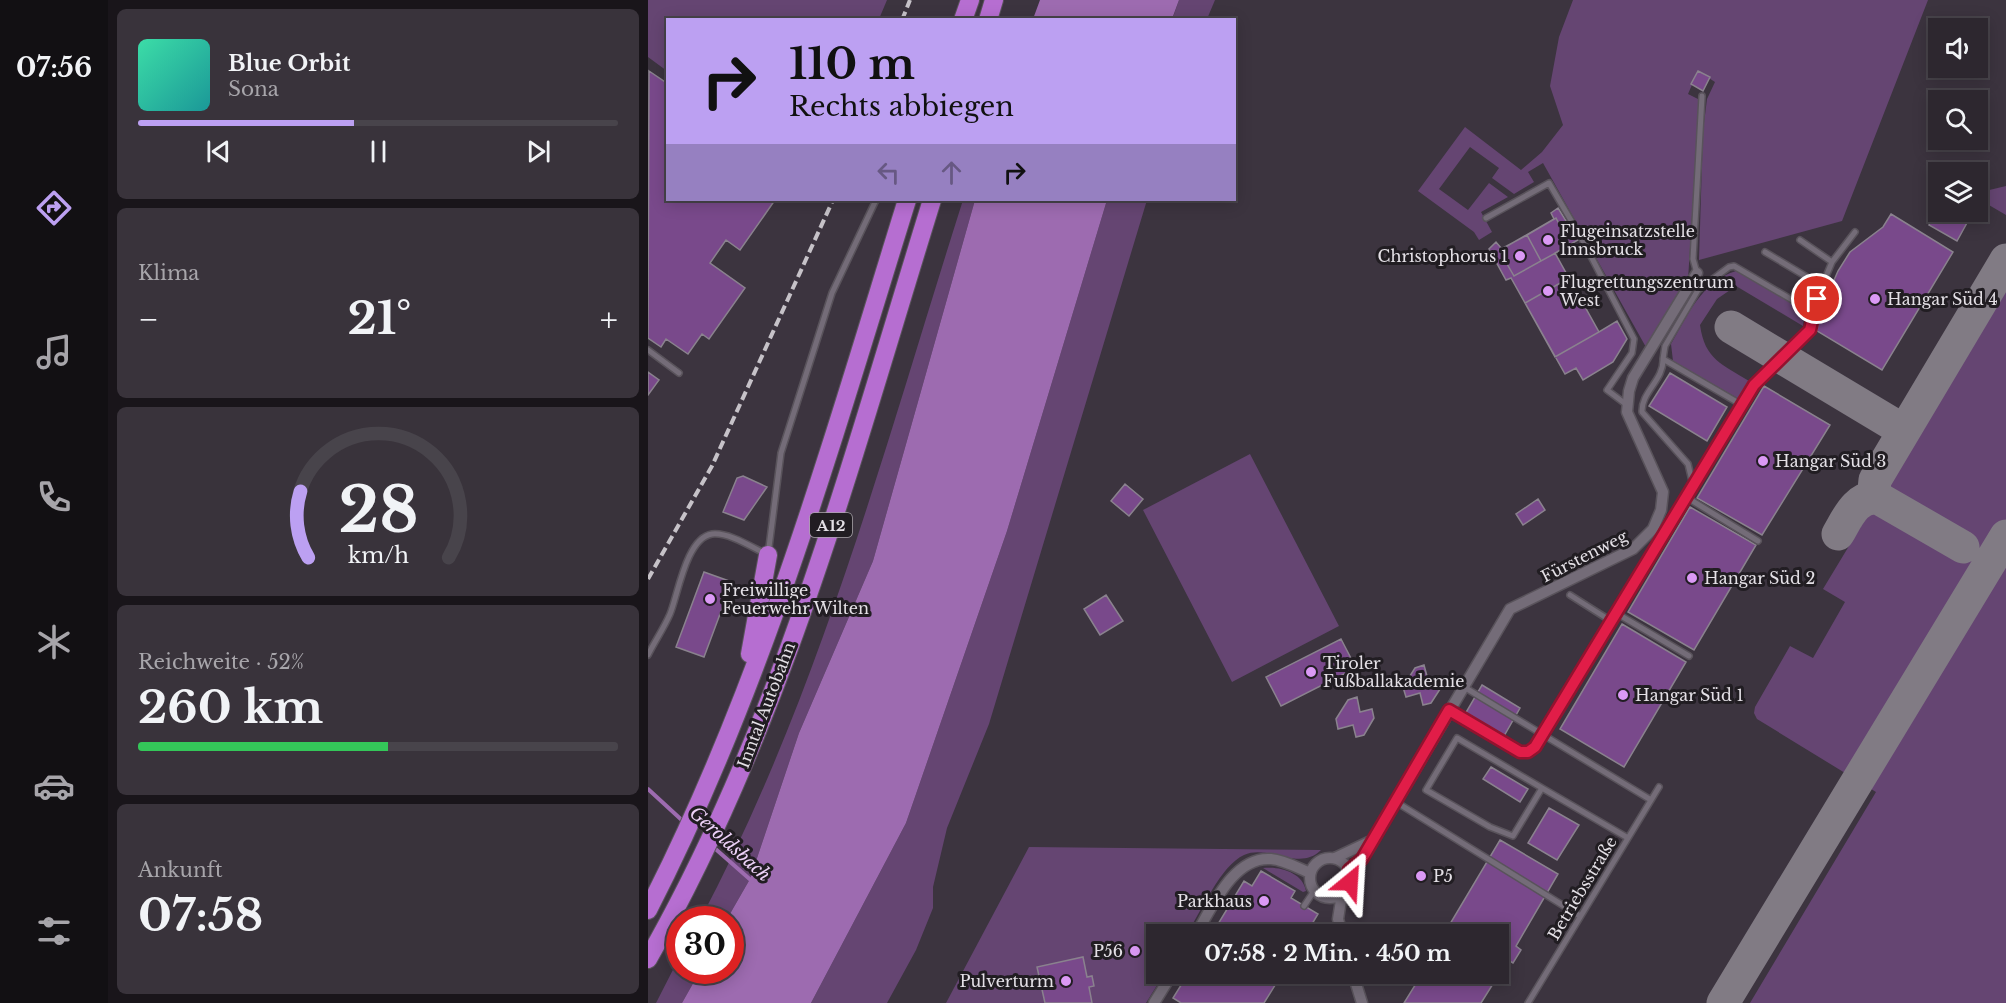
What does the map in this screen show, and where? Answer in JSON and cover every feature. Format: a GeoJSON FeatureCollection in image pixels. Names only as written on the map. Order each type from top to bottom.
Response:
{"type":"FeatureCollection","features":[{"type":"Feature","properties":{"kind":"highway"},"geometry":{"type":"LineString","coordinates":[[964,18],[970,0]]}},
{"type":"Feature","properties":{"kind":"highway"},"geometry":{"type":"LineString","coordinates":[[989,18],[994,0]]}},
{"type":"Feature","properties":{"kind":"highway","name":"Inntal Autobahn"},"geometry":{"type":"LineString","coordinates":[[648,910],[697,813],[748,688],[800,544],[907,201]]}},
{"type":"Feature","properties":{"kind":"highway","name":"Inntal Autobahn"},"geometry":{"type":"LineString","coordinates":[[648,959],[717,826],[776,684],[822,553],[932,201]]}},
{"type":"Feature","properties":{"kind":"highway"},"geometry":{"type":"LineString","coordinates":[[748,688],[750,655],[760,610],[768,555]]}},
{"type":"Feature","properties":{"kind":"street"},"geometry":{"type":"LineString","coordinates":[[1627,405],[1633,378],[1697,273]]}},
{"type":"Feature","properties":{"kind":"street","name":"Fürstenweg"},"geometry":{"type":"LineString","coordinates":[[1349,870],[1362,859],[1510,609],[1633,549],[1653,529],[1661,510],[1663,492],[1631,423],[1627,405]]}},
{"type":"Feature","properties":{"kind":"street"},"geometry":{"type":"LineString","coordinates":[[1310,873],[1323,859],[1335,858],[1371,841]]}},
{"type":"Feature","properties":{"kind":"street"},"geometry":{"type":"LineString","coordinates":[[1335,858],[1349,870],[1350,882],[1342,894],[1339,924]]}},
{"type":"Feature","properties":{"kind":"street"},"geometry":{"type":"LineString","coordinates":[[1202,924],[1226,885],[1249,864],[1270,859],[1310,873]]}},
{"type":"Feature","properties":{"kind":"street"},"geometry":{"type":"LineString","coordinates":[[1310,873],[1314,891],[1325,898],[1342,894]]}},
{"type":"Feature","properties":{"kind":"street"},"geometry":{"type":"LineString","coordinates":[[1154,1003],[1166,984]]}},
{"type":"Feature","properties":{"kind":"street"},"geometry":{"type":"LineString","coordinates":[[1356,984],[1362,1003]]}},
{"type":"Feature","properties":{"kind":"lane"},"geometry":{"type":"LineString","coordinates":[[1697,273],[1694,259],[1702,96]]}},
{"type":"Feature","properties":{"kind":"lane"},"geometry":{"type":"LineString","coordinates":[[1486,218],[1549,183],[1582,239],[1634,339],[1632,352],[1607,390],[1627,405]]}},
{"type":"Feature","properties":{"kind":"lane"},"geometry":{"type":"LineString","coordinates":[[648,655],[670,614],[685,564],[704,538],[711,534],[723,536],[768,555],[781,453],[832,293],[876,201]]}},
{"type":"Feature","properties":{"kind":"lane"},"geometry":{"type":"LineString","coordinates":[[1449,710],[1520,752],[1532,750],[1754,385],[1810,330],[1821,286],[1832,262],[1856,232]]}},
{"type":"Feature","properties":{"kind":"lane"},"geometry":{"type":"LineString","coordinates":[[1800,240],[1832,262]]}},
{"type":"Feature","properties":{"kind":"lane"},"geometry":{"type":"LineString","coordinates":[[1765,252],[1821,286]]}},
{"type":"Feature","properties":{"kind":"lane"},"geometry":{"type":"LineString","coordinates":[[1694,485],[1688,464],[1642,412],[1643,402],[1662,370],[1665,346],[1698,290],[1729,267],[1734,266],[1813,312]]}},
{"type":"Feature","properties":{"kind":"lane"},"geometry":{"type":"LineString","coordinates":[[648,350],[679,373]]}},
{"type":"Feature","properties":{"kind":"lane"},"geometry":{"type":"LineString","coordinates":[[1663,360],[1742,405]]}},
{"type":"Feature","properties":{"kind":"lane"},"geometry":{"type":"LineString","coordinates":[[1686,497],[1758,541]]}},
{"type":"Feature","properties":{"kind":"lane"},"geometry":{"type":"LineString","coordinates":[[1570,595],[1611,621]]}},
{"type":"Feature","properties":{"kind":"lane"},"geometry":{"type":"LineString","coordinates":[[1616,613],[1689,656]]}},
{"type":"Feature","properties":{"kind":"lane"},"geometry":{"type":"LineString","coordinates":[[1463,686],[1651,800]]}},
{"type":"Feature","properties":{"kind":"lane"},"geometry":{"type":"LineString","coordinates":[[1542,788],[1513,836],[1490,827],[1426,790],[1457,738],[1628,838]]}},
{"type":"Feature","properties":{"kind":"lane","name":"Betriebsstraße"},"geometry":{"type":"LineString","coordinates":[[1528,1003],[1659,787]]}},
{"type":"Feature","properties":{"kind":"lane"},"geometry":{"type":"LineString","coordinates":[[1395,801],[1580,916]]}},
{"type":"Feature","properties":{"kind":"lane"},"geometry":{"type":"LineString","coordinates":[[1304,906],[1314,891]]}},
{"type":"Feature","properties":{"kind":"shaded area"},"geometry":{"type":"Polygon","coordinates":[[[648,0],[887,0],[879,18],[666,18],[666,70],[648,57],[648,0]]]}},
{"type":"Feature","properties":{"kind":"shaded area"},"geometry":{"type":"Polygon","coordinates":[[[1040,0],[1179,0],[1172,18],[1033,18],[1040,0]]]}},
{"type":"Feature","properties":{"kind":"shaded area"},"geometry":{"type":"Polygon","coordinates":[[[1179,0],[1215,0],[1207,18],[1173,18],[1179,0]]]}},
{"type":"Feature","properties":{"kind":"shaded area"},"geometry":{"type":"Polygon","coordinates":[[[1573,0],[1928,0],[1842,221],[1699,260],[1703,131],[1707,99],[1715,82],[1698,71],[1688,94],[1698,99],[1699,103],[1688,280],[1647,349],[1543,163],[1528,172],[1534,182],[1514,194],[1492,178],[1499,168],[1470,147],[1439,189],[1468,210],[1489,183],[1508,197],[1481,212],[1492,232],[1479,240],[1474,232],[1418,191],[1465,127],[1521,170],[1542,152],[1563,125],[1550,86],[1559,37],[1573,0]]]}},
{"type":"Feature","properties":{"kind":"shaded area"},"geometry":{"type":"Polygon","coordinates":[[[2006,186],[2006,215],[1988,204],[1988,190],[2006,186]]]}},
{"type":"Feature","properties":{"kind":"shaded area"},"geometry":{"type":"Polygon","coordinates":[[[963,201],[975,201],[873,561],[799,733],[750,879],[734,906],[707,906],[743,834],[781,746],[848,566],[963,201]]]}},
{"type":"Feature","properties":{"kind":"shaded area"},"geometry":{"type":"Polygon","coordinates":[[[975,201],[1107,201],[1007,531],[906,823],[811,1003],[682,1003],[693,984],[744,984],[744,906],[734,906],[750,879],[799,733],[873,561],[975,201]]]}},
{"type":"Feature","properties":{"kind":"shaded area"},"geometry":{"type":"Polygon","coordinates":[[[1107,201],[1147,201],[989,724],[947,828],[933,887],[933,908],[916,950],[887,1003],[811,1003],[906,823],[1007,531],[1107,201]]]}},
{"type":"Feature","properties":{"kind":"shaded area"},"geometry":{"type":"Polygon","coordinates":[[[1736,271],[1805,310],[1803,326],[1736,286],[1717,299],[1700,325],[1702,337],[1716,360],[1749,381],[1739,399],[1673,361],[1671,344],[1690,311],[1705,291],[1713,283],[1736,271]]]}},
{"type":"Feature","properties":{"kind":"shaded area"},"geometry":{"type":"Polygon","coordinates":[[[2006,286],[2006,1003],[1750,1003],[1876,792],[1757,719],[1754,713],[1755,707],[1790,646],[1813,658],[1845,602],[1823,589],[2006,286]]]}},
{"type":"Feature","properties":{"kind":"shaded area"},"geometry":{"type":"Polygon","coordinates":[[[1250,454],[1339,626],[1232,682],[1143,510],[1250,454]]]}},
{"type":"Feature","properties":{"kind":"shaded area"},"geometry":{"type":"Polygon","coordinates":[[[1029,847],[1321,850],[1303,859],[1263,853],[1244,855],[1235,860],[1219,879],[1193,924],[1146,924],[1146,984],[1158,984],[1146,1003],[946,1003],[1029,847]]]}},
{"type":"Feature","properties":{"kind":"shaded area"},"geometry":{"type":"Polygon","coordinates":[[[1263,868],[1283,869],[1295,875],[1304,884],[1306,891],[1303,892],[1263,868]]]}},
{"type":"Feature","properties":{"kind":"shaded area"},"geometry":{"type":"Polygon","coordinates":[[[666,983],[693,984],[682,1003],[656,1003],[666,983]]]}},
{"type":"Feature","properties":{"kind":"building"},"geometry":{"type":"Polygon","coordinates":[[[649,71],[666,83],[666,201],[774,201],[740,250],[726,240],[710,263],[745,288],[709,339],[702,334],[688,354],[666,339],[661,347],[648,338],[649,71]]]}},
{"type":"Feature","properties":{"kind":"building"},"geometry":{"type":"Polygon","coordinates":[[[1698,71],[1710,77],[1703,91],[1691,84],[1698,71]]]}},
{"type":"Feature","properties":{"kind":"building","name":"Flugrettungszentrum West"},"geometry":{"type":"Polygon","coordinates":[[[1558,208],[1578,240],[1555,253],[1599,332],[1617,321],[1627,339],[1613,362],[1583,380],[1576,368],[1565,374],[1511,278],[1506,280],[1489,249],[1496,242],[1502,249],[1554,219],[1551,213],[1558,208]]]}},
{"type":"Feature","properties":{"kind":"building","name":"Hangar Süd 4"},"geometry":{"type":"Polygon","coordinates":[[[1891,214],[1953,252],[1882,370],[1817,331],[1821,310],[1838,271],[1850,252],[1883,227],[1891,214]]]}},
{"type":"Feature","properties":{"kind":"building","name":"Flugeinsatzstelle Innsbruck"},"geometry":{"type":"Polygon","coordinates":[[[1556,218],[1570,245],[1541,261],[1527,235],[1556,218]]]}},
{"type":"Feature","properties":{"kind":"building"},"geometry":{"type":"Polygon","coordinates":[[[1931,222],[1967,222],[1957,241],[1929,225],[1931,222]]]}},
{"type":"Feature","properties":{"kind":"building","name":"Christophorus 1"},"geometry":{"type":"Polygon","coordinates":[[[1527,235],[1541,261],[1514,276],[1499,250],[1527,235]]]}},
{"type":"Feature","properties":{"kind":"building"},"geometry":{"type":"Polygon","coordinates":[[[1569,278],[1599,332],[1555,357],[1525,303],[1569,278]]]}},
{"type":"Feature","properties":{"kind":"building"},"geometry":{"type":"Polygon","coordinates":[[[648,372],[659,380],[648,395],[648,372]]]}},
{"type":"Feature","properties":{"kind":"building"},"geometry":{"type":"Polygon","coordinates":[[[1670,373],[1727,407],[1707,441],[1649,406],[1670,373]]]}},
{"type":"Feature","properties":{"kind":"building","name":"Hangar Süd 3"},"geometry":{"type":"Polygon","coordinates":[[[1764,386],[1830,425],[1762,535],[1697,498],[1764,386]]]}},
{"type":"Feature","properties":{"kind":"building"},"geometry":{"type":"Polygon","coordinates":[[[743,476],[767,487],[744,520],[723,512],[737,478],[743,476]]]}},
{"type":"Feature","properties":{"kind":"building"},"geometry":{"type":"Polygon","coordinates":[[[1125,484],[1143,499],[1129,516],[1111,501],[1125,484]]]}},
{"type":"Feature","properties":{"kind":"building"},"geometry":{"type":"Polygon","coordinates":[[[1538,499],[1545,510],[1523,525],[1516,514],[1538,499]]]}},
{"type":"Feature","properties":{"kind":"building","name":"Hangar Süd 2"},"geometry":{"type":"Polygon","coordinates":[[[1690,507],[1756,545],[1694,650],[1628,612],[1690,507]]]}},
{"type":"Feature","properties":{"kind":"building","name":"Freiwillige Feuerwehr Wilten"},"geometry":{"type":"Polygon","coordinates":[[[704,572],[732,582],[704,657],[676,647],[704,572]]]}},
{"type":"Feature","properties":{"kind":"building"},"geometry":{"type":"Polygon","coordinates":[[[1106,595],[1123,621],[1100,635],[1084,609],[1106,595]]]}},
{"type":"Feature","properties":{"kind":"building","name":"Hangar Süd 1"},"geometry":{"type":"Polygon","coordinates":[[[1622,624],[1686,662],[1624,767],[1560,729],[1622,624]]]}},
{"type":"Feature","properties":{"kind":"building","name":"Tiroler Fußballakademie"},"geometry":{"type":"Polygon","coordinates":[[[1341,639],[1356,668],[1281,706],[1266,677],[1341,639]]]}},
{"type":"Feature","properties":{"kind":"building"},"geometry":{"type":"Polygon","coordinates":[[[1424,665],[1428,680],[1440,677],[1442,686],[1431,703],[1423,705],[1420,693],[1406,697],[1403,687],[1415,668],[1424,665]]]}},
{"type":"Feature","properties":{"kind":"building"},"geometry":{"type":"Polygon","coordinates":[[[1482,685],[1520,708],[1500,743],[1461,721],[1482,685]]]}},
{"type":"Feature","properties":{"kind":"building"},"geometry":{"type":"Polygon","coordinates":[[[1357,697],[1360,712],[1372,709],[1374,718],[1364,735],[1356,737],[1353,725],[1338,729],[1336,719],[1348,700],[1357,697]]]}},
{"type":"Feature","properties":{"kind":"building"},"geometry":{"type":"Polygon","coordinates":[[[1491,767],[1528,789],[1520,802],[1483,779],[1491,767]]]}},
{"type":"Feature","properties":{"kind":"building"},"geometry":{"type":"Polygon","coordinates":[[[1549,808],[1579,825],[1557,860],[1528,843],[1549,808]]]}},
{"type":"Feature","properties":{"kind":"building"},"geometry":{"type":"Polygon","coordinates":[[[1500,840],[1558,874],[1516,946],[1521,950],[1513,963],[1509,961],[1509,924],[1450,924],[1500,840]]]}},
{"type":"Feature","properties":{"kind":"building","name":"Parkhaus"},"geometry":{"type":"Polygon","coordinates":[[[1261,871],[1295,891],[1291,898],[1318,914],[1312,924],[1218,924],[1244,881],[1252,886],[1261,871]]]}},
{"type":"Feature","properties":{"kind":"building","name":"Pulverturm"},"geometry":{"type":"Polygon","coordinates":[[[1083,957],[1087,977],[1092,976],[1094,986],[1089,987],[1092,1003],[1045,1003],[1037,967],[1083,957]]]}},
{"type":"Feature","properties":{"kind":"building"},"geometry":{"type":"Polygon","coordinates":[[[1182,984],[1276,984],[1264,1003],[1181,1003],[1173,998],[1182,984]]]}},
{"type":"Feature","properties":{"kind":"building"},"geometry":{"type":"Polygon","coordinates":[[[1416,984],[1493,984],[1481,1003],[1404,1003],[1416,984]]]}},
{"type":"Feature","properties":{"kind":"waterway","name":"Geroldsbach"},"geometry":{"type":"LineString","coordinates":[[648,789],[685,823]]}},
{"type":"Feature","properties":{"kind":"waterway","name":"Geroldsbach"},"geometry":{"type":"LineString","coordinates":[[711,845],[753,882]]}},
{"type":"Feature","properties":{"kind":"taxiway"},"geometry":{"type":"LineString","coordinates":[[1878,498],[1874,490],[1875,480],[2006,260]]}},
{"type":"Feature","properties":{"kind":"taxiway"},"geometry":{"type":"LineString","coordinates":[[1731,327],[1891,423]]}},
{"type":"Feature","properties":{"kind":"taxiway"},"geometry":{"type":"LineString","coordinates":[[1838,534],[1858,504],[1870,498],[1878,498],[1963,547]]}},
{"type":"Feature","properties":{"kind":"taxiway"},"geometry":{"type":"LineString","coordinates":[[1723,1003],[2006,536]]}},
{"type":"Feature","properties":{"kind":"railway"},"geometry":{"type":"LineString","coordinates":[[903,18],[910,0]]}},
{"type":"Feature","properties":{"kind":"railway"},"geometry":{"type":"LineString","coordinates":[[648,579],[712,466],[833,201]]}},
{"type":"Feature","properties":{"kind":"place","name":"Flugeinsatzstelle Innsbruck"},"geometry":{"type":"Point","coordinates":[1548,240]}},
{"type":"Feature","properties":{"kind":"place","name":"Christophorus 1"},"geometry":{"type":"Point","coordinates":[1520,256]}},
{"type":"Feature","properties":{"kind":"place","name":"Flugrettungszentrum West"},"geometry":{"type":"Point","coordinates":[1548,291]}},
{"type":"Feature","properties":{"kind":"place","name":"Hangar Süd 4"},"geometry":{"type":"Point","coordinates":[1875,299]}},
{"type":"Feature","properties":{"kind":"place","name":"Hangar Süd 3"},"geometry":{"type":"Point","coordinates":[1763,461]}},
{"type":"Feature","properties":{"kind":"place","name":"Hangar Süd 2"},"geometry":{"type":"Point","coordinates":[1692,578]}},
{"type":"Feature","properties":{"kind":"place","name":"Freiwillige Feuerwehr Wilten"},"geometry":{"type":"Point","coordinates":[710,599]}},
{"type":"Feature","properties":{"kind":"place","name":"Tiroler Fußballakademie"},"geometry":{"type":"Point","coordinates":[1311,672]}},
{"type":"Feature","properties":{"kind":"place","name":"Hangar Süd 1"},"geometry":{"type":"Point","coordinates":[1623,695]}},
{"type":"Feature","properties":{"kind":"place","name":"P5"},"geometry":{"type":"Point","coordinates":[1421,876]}},
{"type":"Feature","properties":{"kind":"place","name":"Parkhaus"},"geometry":{"type":"Point","coordinates":[1264,901]}},
{"type":"Feature","properties":{"kind":"place","name":"P56"},"geometry":{"type":"Point","coordinates":[1135,951]}},
{"type":"Feature","properties":{"kind":"place","name":"Pulverturm"},"geometry":{"type":"Point","coordinates":[1066,981]}},
{"type":"Feature","properties":{"kind":"route"},"geometry":{"type":"LineString","coordinates":[[1350,882],[1349,870],[1362,859],[1449,710],[1520,752],[1528,752],[1535,747],[1754,385],[1810,330],[1817,299]]}}]}
